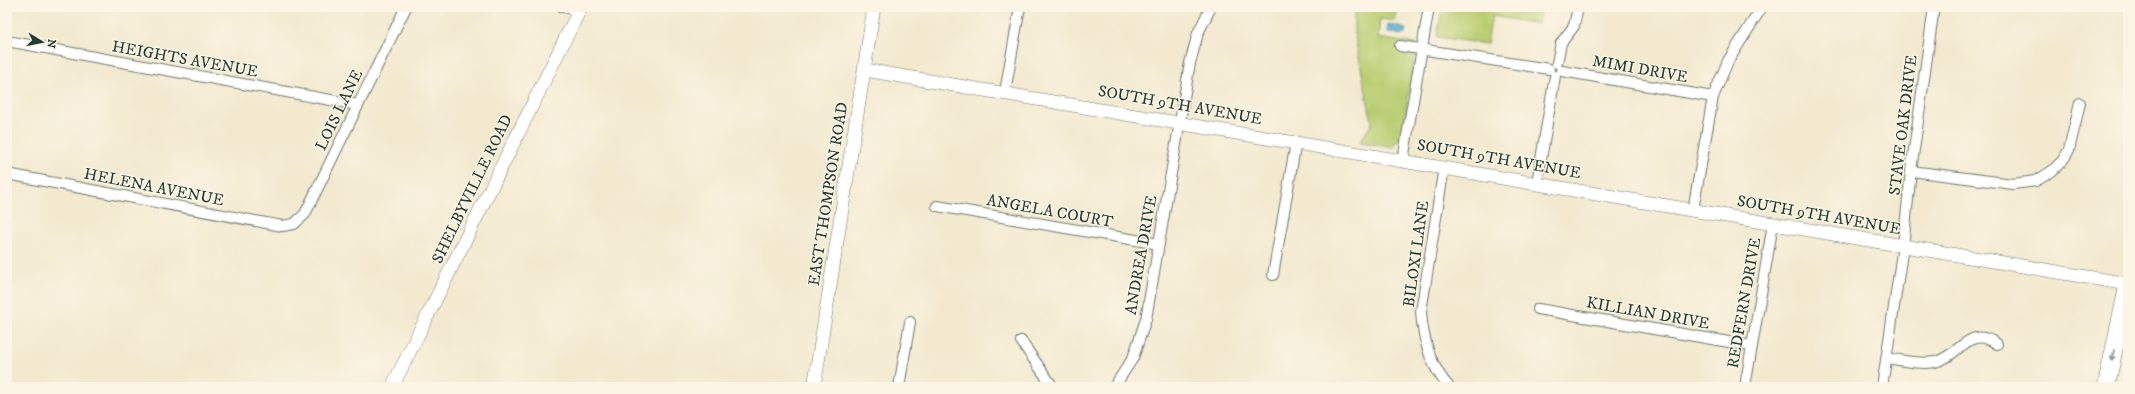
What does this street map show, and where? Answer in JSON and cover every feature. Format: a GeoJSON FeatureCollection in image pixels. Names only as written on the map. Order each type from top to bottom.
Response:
{"type":"FeatureCollection","features":[{"type":"Feature","properties":{"kind":"highway"},"geometry":{"type":"LineString","coordinates":[[2106,387],[2128,284]]}},
{"type":"Feature","properties":{"kind":"street","name":"LOIS LANE"},"geometry":{"type":"LineString","coordinates":[[296,223],[305,214],[406,7]]}},
{"type":"Feature","properties":{"kind":"street"},"geometry":{"type":"LineString","coordinates":[[563,7],[581,8]]}},
{"type":"Feature","properties":{"kind":"street","name":"EAST THOMPSON ROAD"},"geometry":{"type":"LineString","coordinates":[[814,387],[874,7]]}},
{"type":"Feature","properties":{"kind":"street"},"geometry":{"type":"LineString","coordinates":[[1006,92],[1020,7]]}},
{"type":"Feature","properties":{"kind":"street","name":"ANDREA DRIVE"},"geometry":{"type":"LineString","coordinates":[[1114,387],[1133,358],[1141,337],[1193,49],[1202,23],[1211,7]]}},
{"type":"Feature","properties":{"kind":"street"},"geometry":{"type":"LineString","coordinates":[[1403,160],[1429,7]]}},
{"type":"Feature","properties":{"kind":"street"},"geometry":{"type":"LineString","coordinates":[[1537,183],[1562,43],[1574,26],[1578,7]]}},
{"type":"Feature","properties":{"kind":"street"},"geometry":{"type":"LineString","coordinates":[[1693,210],[1713,97],[1728,61],[1762,7]]}},
{"type":"Feature","properties":{"kind":"street","name":"STAVE OAK DRIVE"},"geometry":{"type":"LineString","coordinates":[[1882,387],[1903,246],[1911,171],[1934,7]]}},
{"type":"Feature","properties":{"kind":"street","name":"SHELBYVILLE ROAD"},"geometry":{"type":"LineString","coordinates":[[392,387],[581,8]]}},
{"type":"Feature","properties":{"kind":"street","name":"HEIGHTS AVENUE"},"geometry":{"type":"LineString","coordinates":[[7,41],[358,105]]}},
{"type":"Feature","properties":{"kind":"street","name":"MIMI DRIVE"},"geometry":{"type":"LineString","coordinates":[[1400,46],[1422,48],[1713,97]]}},
{"type":"Feature","properties":{"kind":"street","name":"SOUTH 9TH AVENUE"},"geometry":{"type":"LineString","coordinates":[[865,70],[1006,92],[2128,284]]}},
{"type":"Feature","properties":{"kind":"street"},"geometry":{"type":"LineString","coordinates":[[1911,171],[2013,184],[2036,181],[2052,171],[2063,160],[2069,150],[2080,102]]}},
{"type":"Feature","properties":{"kind":"street"},"geometry":{"type":"LineString","coordinates":[[1273,275],[1296,142]]}},
{"type":"Feature","properties":{"kind":"street","name":"BILOXI LANE"},"geometry":{"type":"LineString","coordinates":[[1444,167],[1421,312],[1422,327],[1427,349],[1441,377],[1449,387]]}},
{"type":"Feature","properties":{"kind":"street","name":"HELENA AVENUE"},"geometry":{"type":"LineString","coordinates":[[7,174],[282,226],[296,223]]}},
{"type":"Feature","properties":{"kind":"street","name":"ANGELA COURT"},"geometry":{"type":"LineString","coordinates":[[937,206],[1159,244]]}},
{"type":"Feature","properties":{"kind":"street","name":"REDFERN DRIVE"},"geometry":{"type":"LineString","coordinates":[[1745,387],[1773,224]]}},
{"type":"Feature","properties":{"kind":"street","name":"KILLIAN DRIVE"},"geometry":{"type":"LineString","coordinates":[[1538,309],[1752,346]]}},
{"type":"Feature","properties":{"kind":"street"},"geometry":{"type":"LineString","coordinates":[[899,387],[910,322]]}},
{"type":"Feature","properties":{"kind":"street"},"geometry":{"type":"LineString","coordinates":[[1886,358],[1922,363],[1934,362],[1948,357],[1968,340],[1988,337],[1997,344]]}},
{"type":"Feature","properties":{"kind":"street"},"geometry":{"type":"LineString","coordinates":[[1022,342],[1053,387]]}},
{"type":"Feature","properties":{"kind":"green space"},"geometry":{"type":"Polygon","coordinates":[[[1354,7],[1398,7],[1395,21],[1380,19],[1378,38],[1417,44],[1402,135],[1394,147],[1360,142],[1372,123],[1354,32],[1354,7]]]}},
{"type":"Feature","properties":{"kind":"green space"},"geometry":{"type":"Polygon","coordinates":[[[1442,7],[1541,7],[1538,24],[1492,16],[1487,44],[1437,37],[1442,7]]]}},
{"type":"Feature","properties":{"kind":"water"},"geometry":{"type":"Polygon","coordinates":[[[1388,24],[1406,29],[1405,34],[1402,35],[1387,32],[1388,24]]]}}]}
